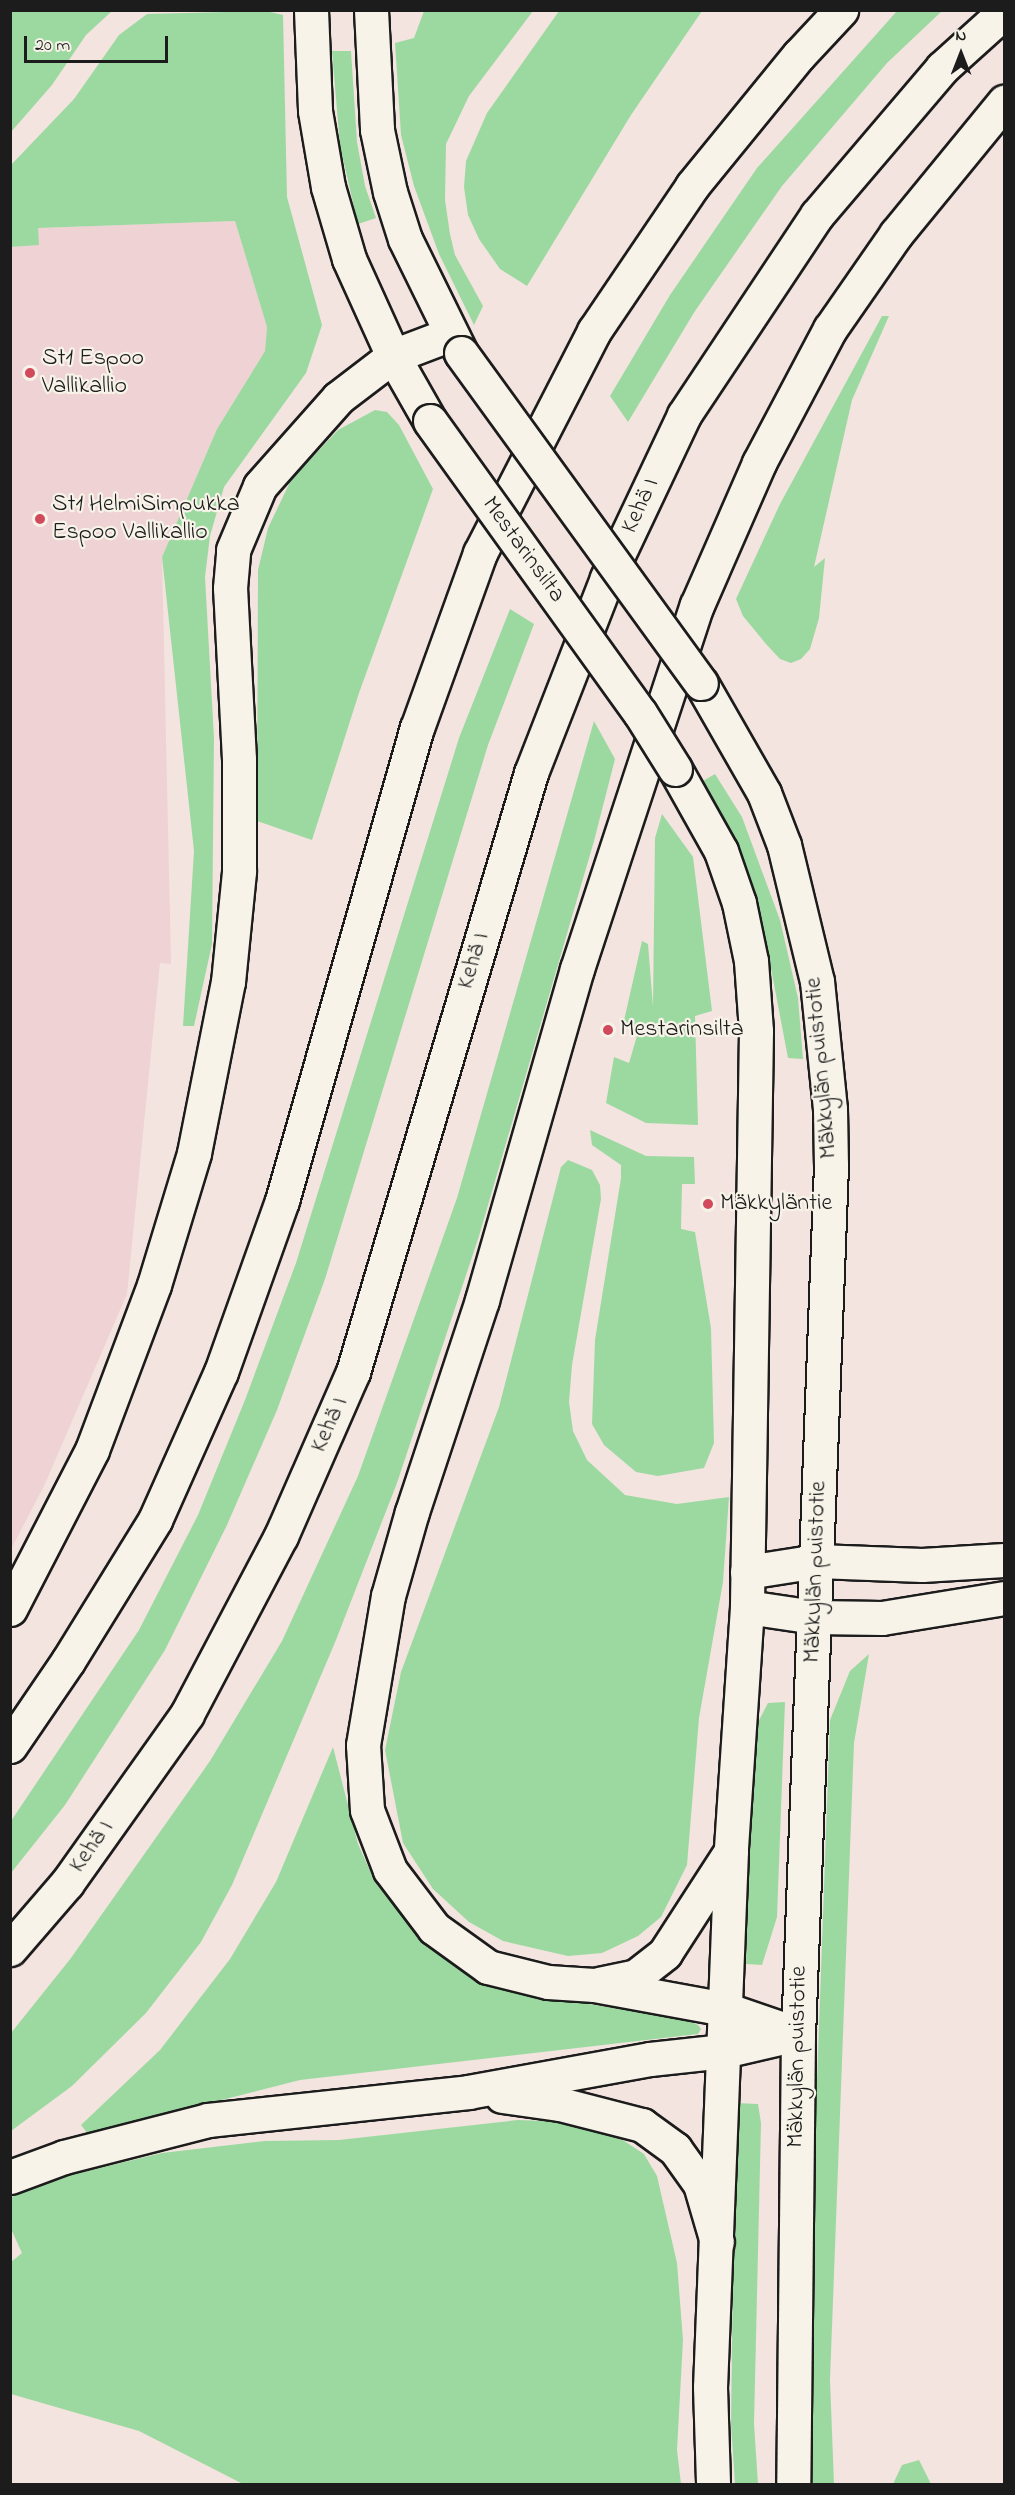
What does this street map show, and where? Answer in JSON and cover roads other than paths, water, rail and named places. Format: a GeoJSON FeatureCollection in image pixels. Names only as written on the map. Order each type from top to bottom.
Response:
{"type":"FeatureCollection","features":[{"type":"Feature","properties":{"kind":"main road"},"geometry":{"type":"LineString","coordinates":[[10,1746],[68,1661],[154,1520],[221,1372],[282,1201],[417,728],[480,553],[600,321],[692,186],[799,55],[841,10]]}},
{"type":"Feature","properties":{"kind":"main road","name":"Kehä I"},"geometry":{"type":"LineString","coordinates":[[10,1949],[67,1883],[187,1714],[281,1536],[353,1372],[531,773],[607,578],[684,415],[817,215],[942,68],[1005,12]]}},
{"type":"Feature","properties":{"kind":"main road"},"geometry":{"type":"LineString","coordinates":[[10,1609],[92,1450],[154,1285],[194,1153],[228,982],[239,872],[239,759],[230,588],[233,550],[260,486],[338,398],[393,356],[456,344],[405,239],[390,192],[377,130],[371,14]]}},
{"type":"Feature","properties":{"kind":"main road"},"geometry":{"type":"LineString","coordinates":[[311,16],[315,111],[327,187],[349,259],[393,356]]}},
{"type":"Feature","properties":{"kind":"main road"},"geometry":{"type":"LineString","coordinates":[[798,2034],[725,2009],[594,1985],[548,1982],[488,1967],[434,1928],[390,1870],[368,1810],[363,1745],[388,1596],[412,1512],[482,1300],[577,969],[697,605],[759,463],[830,329],[896,234],[1005,102]]}},
{"type":"Feature","properties":{"kind":"main road","name":"Mäkkylän puistotie"},"geometry":{"type":"LineString","coordinates":[[456,344],[701,684],[764,793],[784,845],[817,981],[831,1165],[798,2034],[793,2484]]}},
{"type":"Feature","properties":{"kind":"main road","name":"Mestarinsilta"},"geometry":{"type":"LineString","coordinates":[[393,356],[430,421],[640,713],[721,850],[739,903],[751,961],[757,1140],[747,1572]]}},
{"type":"Feature","properties":{"kind":"main road"},"geometry":{"type":"LineString","coordinates":[[713,2484],[710,2387],[731,1851],[747,1607],[747,1572],[817,1561],[922,1565],[1005,1560]]}},
{"type":"Feature","properties":{"kind":"main road"},"geometry":{"type":"LineString","coordinates":[[747,1607],[814,1617],[916,1614],[1005,1598]]}},
{"type":"Feature","properties":{"kind":"main road"},"geometry":{"type":"LineString","coordinates":[[594,1985],[636,1976],[665,1953],[682,1932],[731,1851]]}},
{"type":"Feature","properties":{"kind":"main road"},"geometry":{"type":"LineString","coordinates":[[10,2177],[64,2157],[208,2120],[468,2092],[650,2059],[724,2050],[798,2034]]}},
{"type":"Feature","properties":{"kind":"main road"},"geometry":{"type":"LineString","coordinates":[[468,2092],[560,2103],[642,2125],[675,2149],[700,2184],[717,2242]]}},
{"type":"Feature","properties":{"kind":"place","name":"St1 Espoo Vallikallio"},"geometry":{"type":"Point","coordinates":[30,373]}},
{"type":"Feature","properties":{"kind":"place","name":"St1 HelmiSimpukka Espoo Vallikallio"},"geometry":{"type":"Point","coordinates":[40,519]}},
{"type":"Feature","properties":{"kind":"place","name":"Mestarinsilta"},"geometry":{"type":"Point","coordinates":[608,1030]}},
{"type":"Feature","properties":{"kind":"place","name":"Mäkkyläntie"},"geometry":{"type":"Point","coordinates":[708,1204]}}]}
